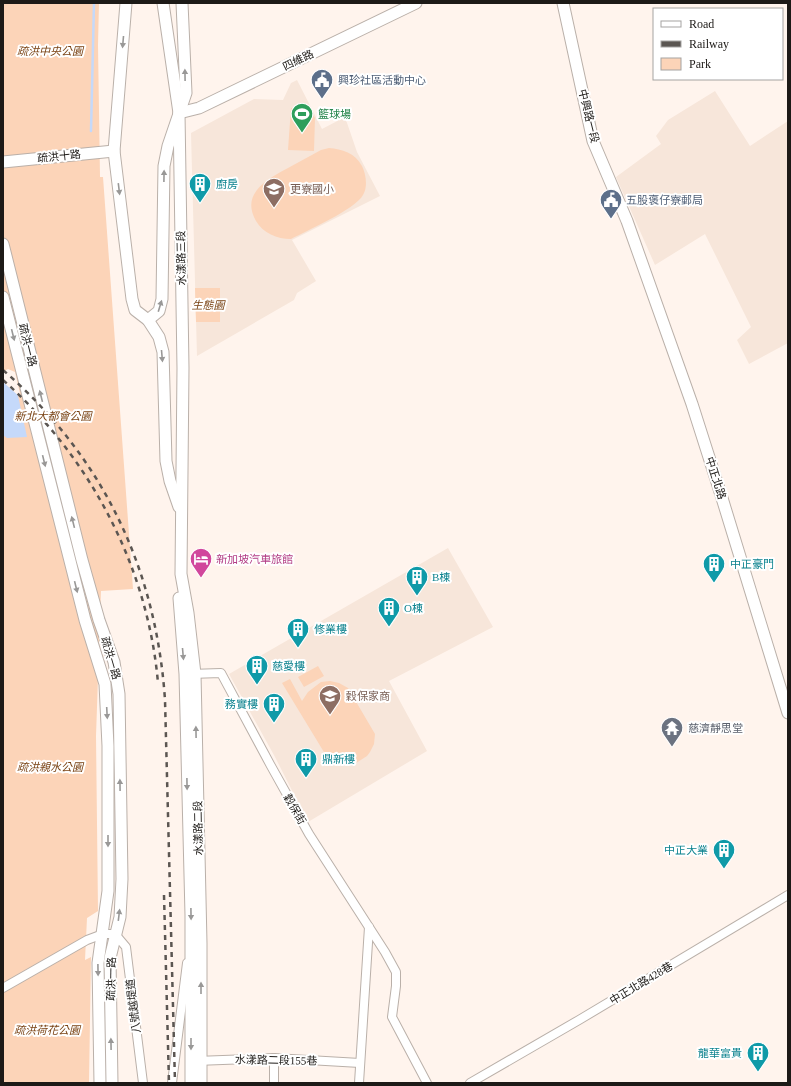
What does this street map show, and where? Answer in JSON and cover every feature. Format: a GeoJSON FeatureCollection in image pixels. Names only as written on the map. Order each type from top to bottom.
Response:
{"type":"FeatureCollection","features":[{"type":"Feature","properties":{"kind":"street"},"geometry":{"type":"LineString","coordinates":[[126,3],[114,150],[132,299],[136,310],[148,320],[159,337],[163,352],[166,461],[170,482],[182,515]]}},
{"type":"Feature","properties":{"kind":"street","name":"水漾路三段"},"geometry":{"type":"LineString","coordinates":[[163,3],[179,113],[183,368],[182,515]]}},
{"type":"Feature","properties":{"kind":"street"},"geometry":{"type":"LineString","coordinates":[[148,320],[159,311],[162,299],[164,166],[168,146],[186,93],[182,3]]}},
{"type":"Feature","properties":{"kind":"street","name":"四維路"},"geometry":{"type":"LineString","coordinates":[[179,113],[199,108],[416,3]]}},
{"type":"Feature","properties":{"kind":"street","name":"中興路一段"},"geometry":{"type":"LineString","coordinates":[[563,3],[593,141],[636,246]]}},
{"type":"Feature","properties":{"kind":"street","name":"疏洪十路"},"geometry":{"type":"LineString","coordinates":[[3,162],[114,150]]}},
{"type":"Feature","properties":{"kind":"street","name":"疏洪一路"},"geometry":{"type":"LineString","coordinates":[[3,244],[82,560],[118,679],[122,879],[120,917],[110,958],[112,1083]]}},
{"type":"Feature","properties":{"kind":"street","name":"中正北路"},"geometry":{"type":"LineString","coordinates":[[636,246],[692,404],[716,477],[788,713]]}},
{"type":"Feature","properties":{"kind":"street","name":"疏洪一路"},"geometry":{"type":"LineString","coordinates":[[3,297],[85,620],[105,684],[108,746],[108,891],[98,963],[100,1083]]}},
{"type":"Feature","properties":{"kind":"street","name":"水漾路二段"},"geometry":{"type":"LineString","coordinates":[[182,515],[181,574],[188,613],[201,944],[196,1061],[191,1083]]}},
{"type":"Feature","properties":{"kind":"street","name":"穀保街"},"geometry":{"type":"LineString","coordinates":[[190,674],[221,673],[309,834],[396,972],[396,986],[392,1017],[427,1083]]}},
{"type":"Feature","properties":{"kind":"street","name":"水漾路二段"},"geometry":{"type":"LineString","coordinates":[[190,674],[191,930],[196,1061],[202,1083]]}},
{"type":"Feature","properties":{"kind":"street","name":"中正北路428巷"},"geometry":{"type":"LineString","coordinates":[[470,1083],[788,896]]}},
{"type":"Feature","properties":{"kind":"street"},"geometry":{"type":"LineString","coordinates":[[359,1083],[369,927]]}},
{"type":"Feature","properties":{"kind":"street"},"geometry":{"type":"LineString","coordinates":[[172,1083],[191,930]]}},
{"type":"Feature","properties":{"kind":"street"},"geometry":{"type":"LineString","coordinates":[[3,988],[87,940],[103,934],[116,934]]}},
{"type":"Feature","properties":{"kind":"street","name":"八號越堤道"},"geometry":{"type":"LineString","coordinates":[[116,934],[126,947],[143,1083]]}},
{"type":"Feature","properties":{"kind":"street"},"geometry":{"type":"LineString","coordinates":[[274,1058],[274,1083]]}},
{"type":"Feature","properties":{"kind":"street","name":"水漾路二段155巷"},"geometry":{"type":"LineString","coordinates":[[196,1061],[274,1058],[360,1063]]}},
{"type":"Feature","properties":{"kind":"shaded area","name":"更寮國小"},"geometry":{"type":"Polygon","coordinates":[[[297,80],[322,129],[345,117],[357,152],[380,196],[292,240],[316,281],[297,293],[294,300],[197,356],[191,133],[254,99],[283,100],[291,83],[297,80]]]}},
{"type":"Feature","properties":{"kind":"shaded area"},"geometry":{"type":"Polygon","coordinates":[[[715,91],[750,146],[788,121],[788,343],[749,364],[737,340],[751,327],[705,234],[655,265],[616,177],[661,144],[656,136],[668,120],[715,91]]]}},
{"type":"Feature","properties":{"kind":"shaded area","name":"穀保家商"},"geometry":{"type":"Polygon","coordinates":[[[448,548],[493,627],[389,681],[427,751],[308,822],[275,757],[229,674],[448,548]]]}},
{"type":"Feature","properties":{"kind":"green space","name":"新北大都會公園"},"geometry":{"type":"Polygon","coordinates":[[[3,3],[99,3],[98,45],[100,177],[103,177],[133,589],[101,591],[96,736],[98,911],[87,918],[85,960],[91,957],[89,1083],[3,1083],[3,3]]]}},
{"type":"Feature","properties":{"kind":"green space","name":"籃球場"},"geometry":{"type":"Polygon","coordinates":[[[291,108],[309,109],[315,118],[314,151],[288,150],[291,108]]]}},
{"type":"Feature","properties":{"kind":"green space"},"geometry":{"type":"Polygon","coordinates":[[[329,148],[348,152],[356,158],[362,166],[365,173],[366,184],[365,192],[359,201],[341,213],[291,239],[281,238],[262,229],[256,221],[252,211],[251,202],[258,188],[280,172],[321,150],[329,148]]]}},
{"type":"Feature","properties":{"kind":"green space","name":"生態園"},"geometry":{"type":"Polygon","coordinates":[[[195,288],[220,288],[220,322],[196,322],[195,288]]]}},
{"type":"Feature","properties":{"kind":"green space"},"geometry":{"type":"Polygon","coordinates":[[[318,666],[324,676],[304,687],[298,677],[318,666]]]}},
{"type":"Feature","properties":{"kind":"green space"},"geometry":{"type":"Polygon","coordinates":[[[290,679],[302,701],[308,692],[321,682],[330,681],[339,683],[348,688],[375,734],[374,744],[367,756],[353,765],[330,762],[282,683],[290,679]]]}},
{"type":"Feature","properties":{"kind":"water"},"geometry":{"type":"Polygon","coordinates":[[[13,373],[27,437],[7,438],[3,435],[3,389],[5,374],[13,373]]]}},
{"type":"Feature","properties":{"kind":"pier"},"geometry":{"type":"Polygon","coordinates":[[[8,369],[15,372],[21,398],[3,382],[3,374],[8,369]]]}},
{"type":"Feature","properties":{"kind":"waterway"},"geometry":{"type":"LineString","coordinates":[[91,131],[94,3]]}},
{"type":"Feature","properties":{"kind":"railway"},"geometry":{"type":"LineString","coordinates":[[3,370],[38,404],[69,440],[96,478],[118,518],[136,561],[150,605],[160,651],[165,700],[175,1083]]}},
{"type":"Feature","properties":{"kind":"railway"},"geometry":{"type":"LineString","coordinates":[[3,380],[34,410],[63,444],[88,479],[109,517],[128,556],[142,598],[152,640],[158,683]]}},
{"type":"Feature","properties":{"kind":"railway"},"geometry":{"type":"LineString","coordinates":[[164,895],[169,1083]]}},
{"type":"Feature","properties":{"kind":"place","name":"興珍社區活動中心"},"geometry":{"type":"Point","coordinates":[322,100]}},
{"type":"Feature","properties":{"kind":"place","name":"籃球場"},"geometry":{"type":"Point","coordinates":[302,134]}},
{"type":"Feature","properties":{"kind":"place","name":"廚房"},"geometry":{"type":"Point","coordinates":[200,204]}},
{"type":"Feature","properties":{"kind":"place","name":"更寮國小"},"geometry":{"type":"Point","coordinates":[274,208]}},
{"type":"Feature","properties":{"kind":"place","name":"五股褒仔寮郵局"},"geometry":{"type":"Point","coordinates":[611,220]}},
{"type":"Feature","properties":{"kind":"place","name":"新加坡汽車旅館"},"geometry":{"type":"Point","coordinates":[201,578]}},
{"type":"Feature","properties":{"kind":"place","name":"中正豪門"},"geometry":{"type":"Point","coordinates":[714,584]}},
{"type":"Feature","properties":{"kind":"place","name":"B棟"},"geometry":{"type":"Point","coordinates":[417,596]}},
{"type":"Feature","properties":{"kind":"place","name":"O棟"},"geometry":{"type":"Point","coordinates":[389,628]}},
{"type":"Feature","properties":{"kind":"place","name":"修業樓"},"geometry":{"type":"Point","coordinates":[298,648]}},
{"type":"Feature","properties":{"kind":"place","name":"慈愛樓"},"geometry":{"type":"Point","coordinates":[257,686]}},
{"type":"Feature","properties":{"kind":"place","name":"穀保家商"},"geometry":{"type":"Point","coordinates":[330,716]}},
{"type":"Feature","properties":{"kind":"place","name":"務實樓"},"geometry":{"type":"Point","coordinates":[274,724]}},
{"type":"Feature","properties":{"kind":"place","name":"慈濟靜思堂"},"geometry":{"type":"Point","coordinates":[672,748]}},
{"type":"Feature","properties":{"kind":"place","name":"鼎新樓"},"geometry":{"type":"Point","coordinates":[306,778]}},
{"type":"Feature","properties":{"kind":"place","name":"中正大業"},"geometry":{"type":"Point","coordinates":[724,870]}},
{"type":"Feature","properties":{"kind":"place","name":"龍華富貴"},"geometry":{"type":"Point","coordinates":[758,1072]}},
{"type":"Feature","properties":{"kind":"park label","name":"疏洪中央公園"},"geometry":{"type":"Point","coordinates":[50,51]}},
{"type":"Feature","properties":{"kind":"park label","name":"疏洪親水公園"},"geometry":{"type":"Point","coordinates":[50,767]}},
{"type":"Feature","properties":{"kind":"park label","name":"疏洪荷花公園"},"geometry":{"type":"Point","coordinates":[47,1030]}}]}
